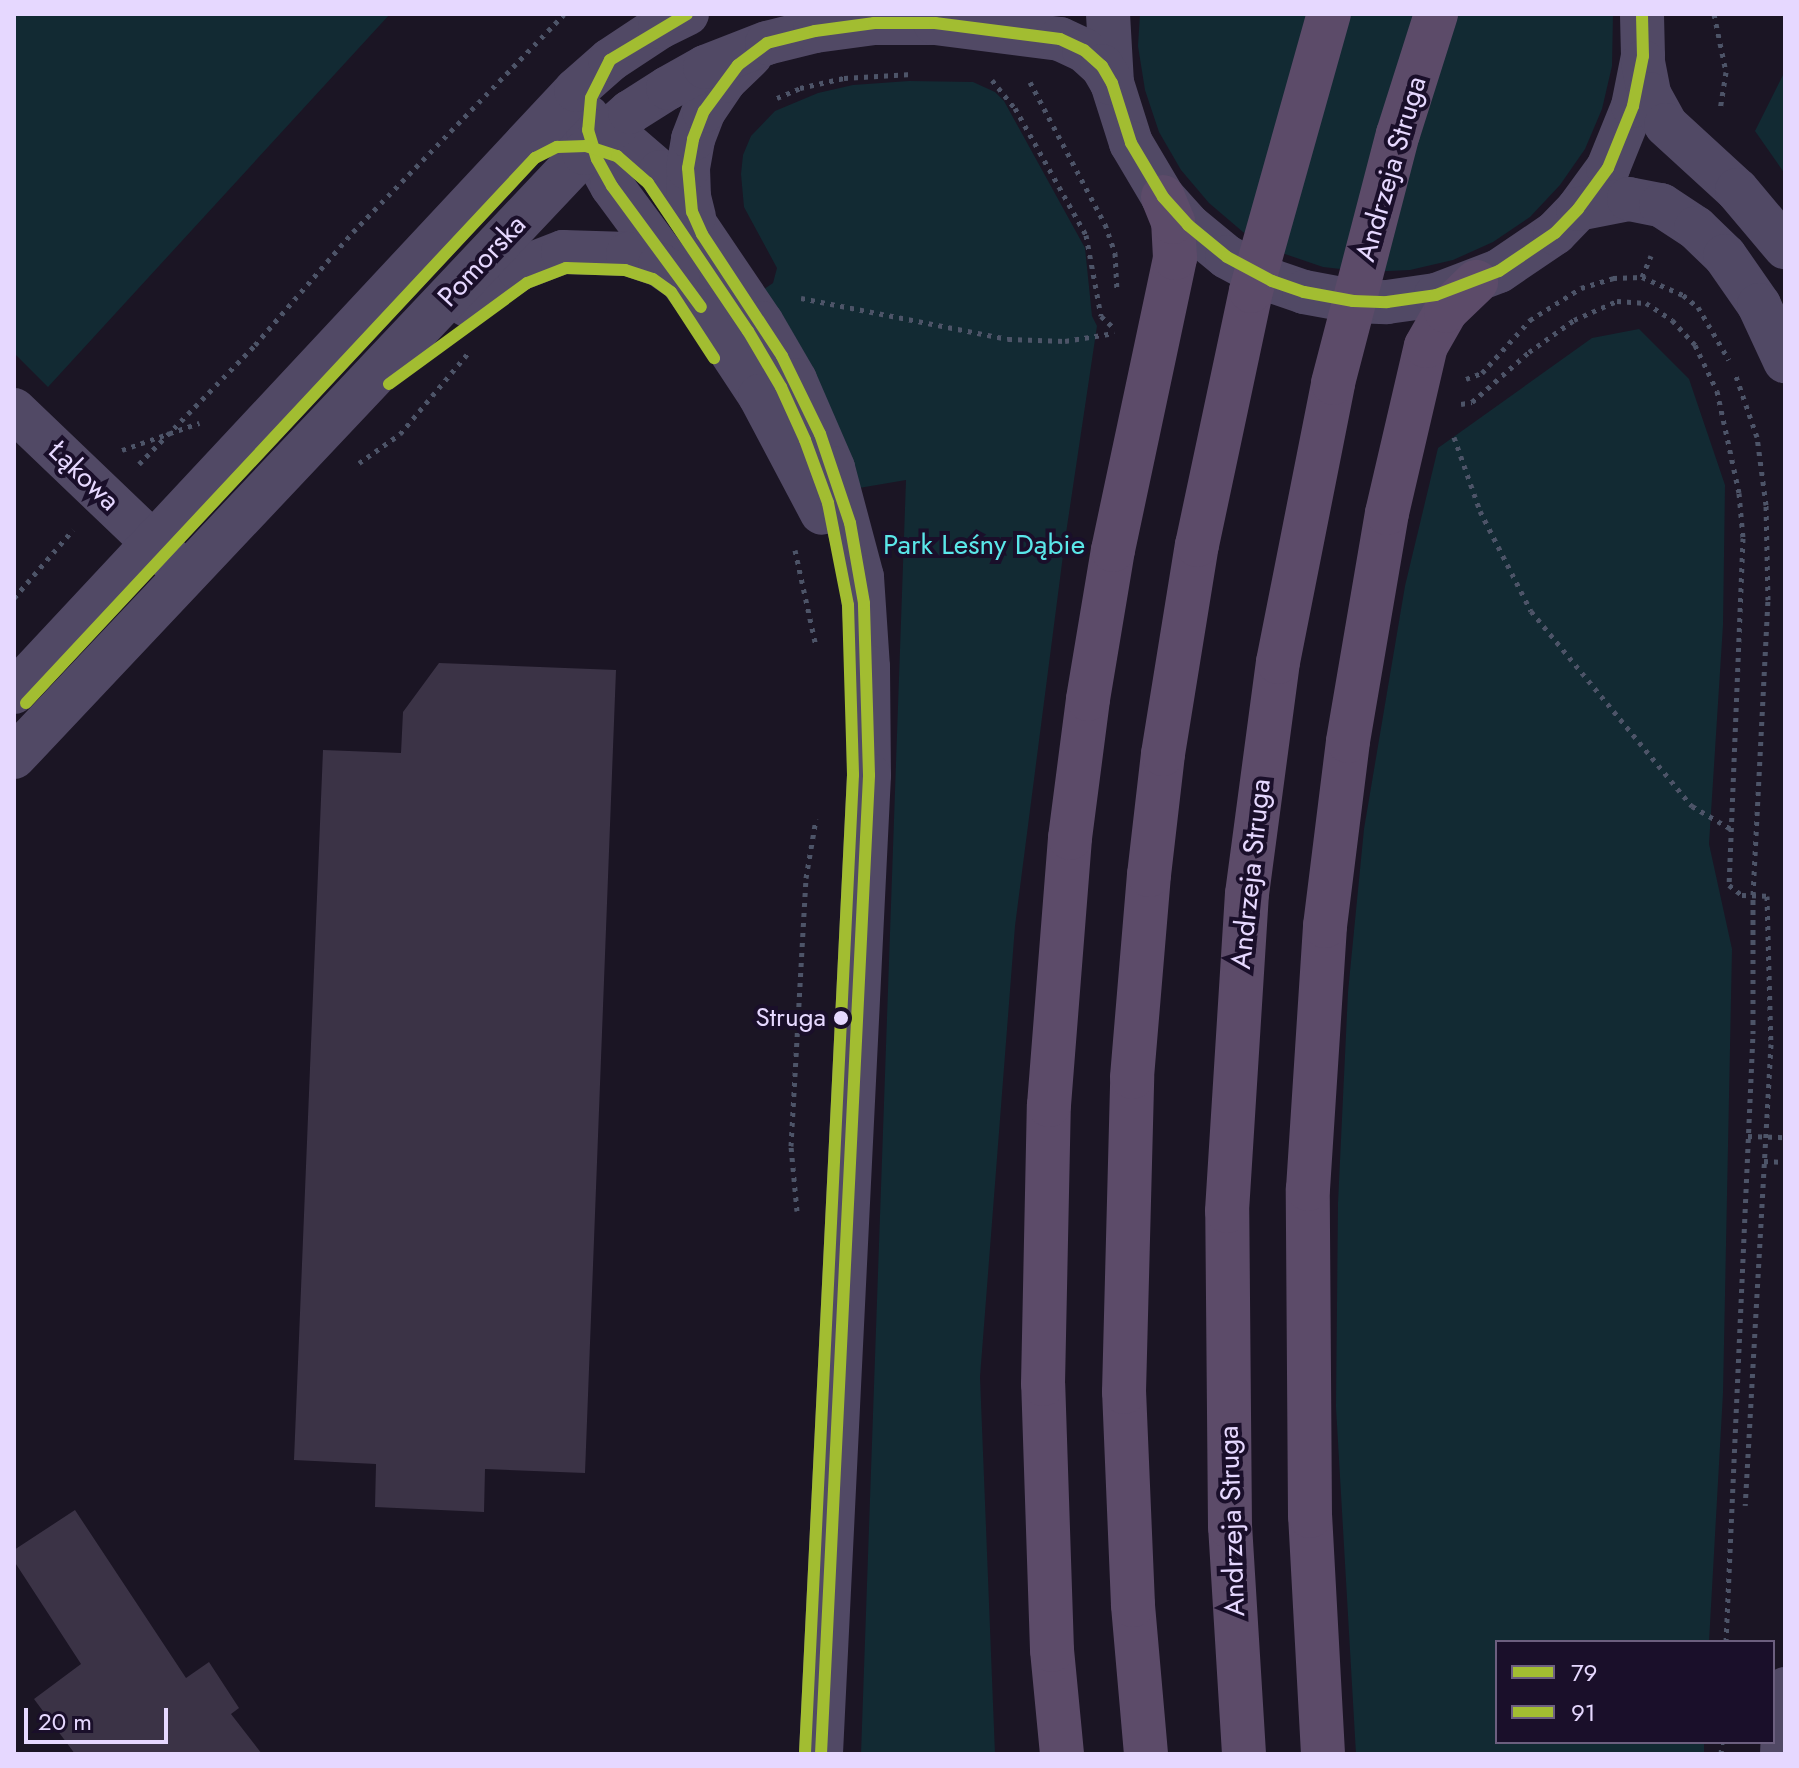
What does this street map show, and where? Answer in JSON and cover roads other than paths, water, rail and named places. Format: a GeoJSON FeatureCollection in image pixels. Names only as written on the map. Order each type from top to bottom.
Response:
{"type":"FeatureCollection","features":[{"type":"Feature","properties":{"kind":"main road"},"geometry":{"type":"LineString","coordinates":[[1146,1754],[1133,1605],[1125,1331],[1132,1077],[1139,968],[1159,786],[1197,545],[1251,291],[1329,14]]}},
{"type":"Feature","properties":{"kind":"main road","name":"Andrzeja Struga"},"geometry":{"type":"LineString","coordinates":[[1244,1754],[1230,1527],[1227,1211],[1238,1000],[1259,800],[1278,662],[1333,383],[1398,134],[1436,14]]}},
{"type":"Feature","properties":{"kind":"main road"},"geometry":{"type":"LineString","coordinates":[[1062,1754],[1052,1650],[1044,1414],[1049,1105],[1070,838],[1088,699],[1113,550],[1176,244],[1173,222],[1163,197]]}},
{"type":"Feature","properties":{"kind":"main road"},"geometry":{"type":"LineString","coordinates":[[1323,1754],[1308,1409],[1308,1189],[1325,926],[1348,741],[1387,513],[1426,346],[1438,321],[1476,282]]}},
{"type":"Feature","properties":{"kind":"street","name":"Pomorska"},"geometry":{"type":"LineString","coordinates":[[14,692],[576,90],[610,60],[660,27],[687,14]]}},
{"type":"Feature","properties":{"kind":"street"},"geometry":{"type":"LineString","coordinates":[[1108,14],[1112,83],[1131,143],[1163,197],[1188,225],[1227,257],[1272,281],[1304,292],[1353,301],[1387,302],[1436,295],[1476,282],[1528,254],[1578,209],[1608,168],[1622,138],[1633,106],[1642,35]]}},
{"type":"Feature","properties":{"kind":"street","name":"Pomorska"},"geometry":{"type":"LineString","coordinates":[[14,757],[187,576],[595,136],[686,77],[767,43],[815,31],[874,23],[935,23],[1033,33],[1060,39],[1084,50],[1102,66],[1112,83]]}},
{"type":"Feature","properties":{"kind":"street"},"geometry":{"type":"LineString","coordinates":[[1642,35],[1649,94],[1666,125],[1737,190],[1785,247]]}},
{"type":"Feature","properties":{"kind":"street"},"geometry":{"type":"LineString","coordinates":[[702,234],[689,197],[688,168],[693,139],[704,111],[724,81],[767,43]]}},
{"type":"Feature","properties":{"kind":"street"},"geometry":{"type":"LineString","coordinates":[[610,60],[591,98],[595,136],[612,186],[683,281],[760,396],[808,481],[839,559],[868,667]]}},
{"type":"Feature","properties":{"kind":"street","name":"Pomorska"},"geometry":{"type":"LineString","coordinates":[[525,145],[553,131],[595,136]]}},
{"type":"Feature","properties":{"kind":"street"},"geometry":{"type":"LineString","coordinates":[[595,136],[639,150],[660,172],[782,356],[833,468],[862,577],[868,667],[868,791],[821,1754]]}},
{"type":"Feature","properties":{"kind":"street"},"geometry":{"type":"LineString","coordinates":[[1578,209],[1629,199],[1661,205],[1696,228],[1725,256],[1759,305],[1785,361]]}},
{"type":"Feature","properties":{"kind":"street","name":"Pomorska"},"geometry":{"type":"LineString","coordinates":[[373,377],[519,269],[563,252],[628,254],[660,265],[683,281]]}},
{"type":"Feature","properties":{"kind":"street","name":"Łąkowa"},"geometry":{"type":"LineString","coordinates":[[14,410],[153,544]]}},
{"type":"Feature","properties":{"kind":"street"},"geometry":{"type":"LineString","coordinates":[[153,544],[187,576]]}},
{"type":"Feature","properties":{"kind":"street"},"geometry":{"type":"LineString","coordinates":[[1782,1754],[1785,1689]]}},
{"type":"Feature","properties":{"kind":"place","name":"Struga"},"geometry":{"type":"Point","coordinates":[841,1018]}},
{"type":"Feature","properties":{"kind":"park label","name":"Park Leśny Dąbie"},"geometry":{"type":"Point","coordinates":[984,545]}}]}
